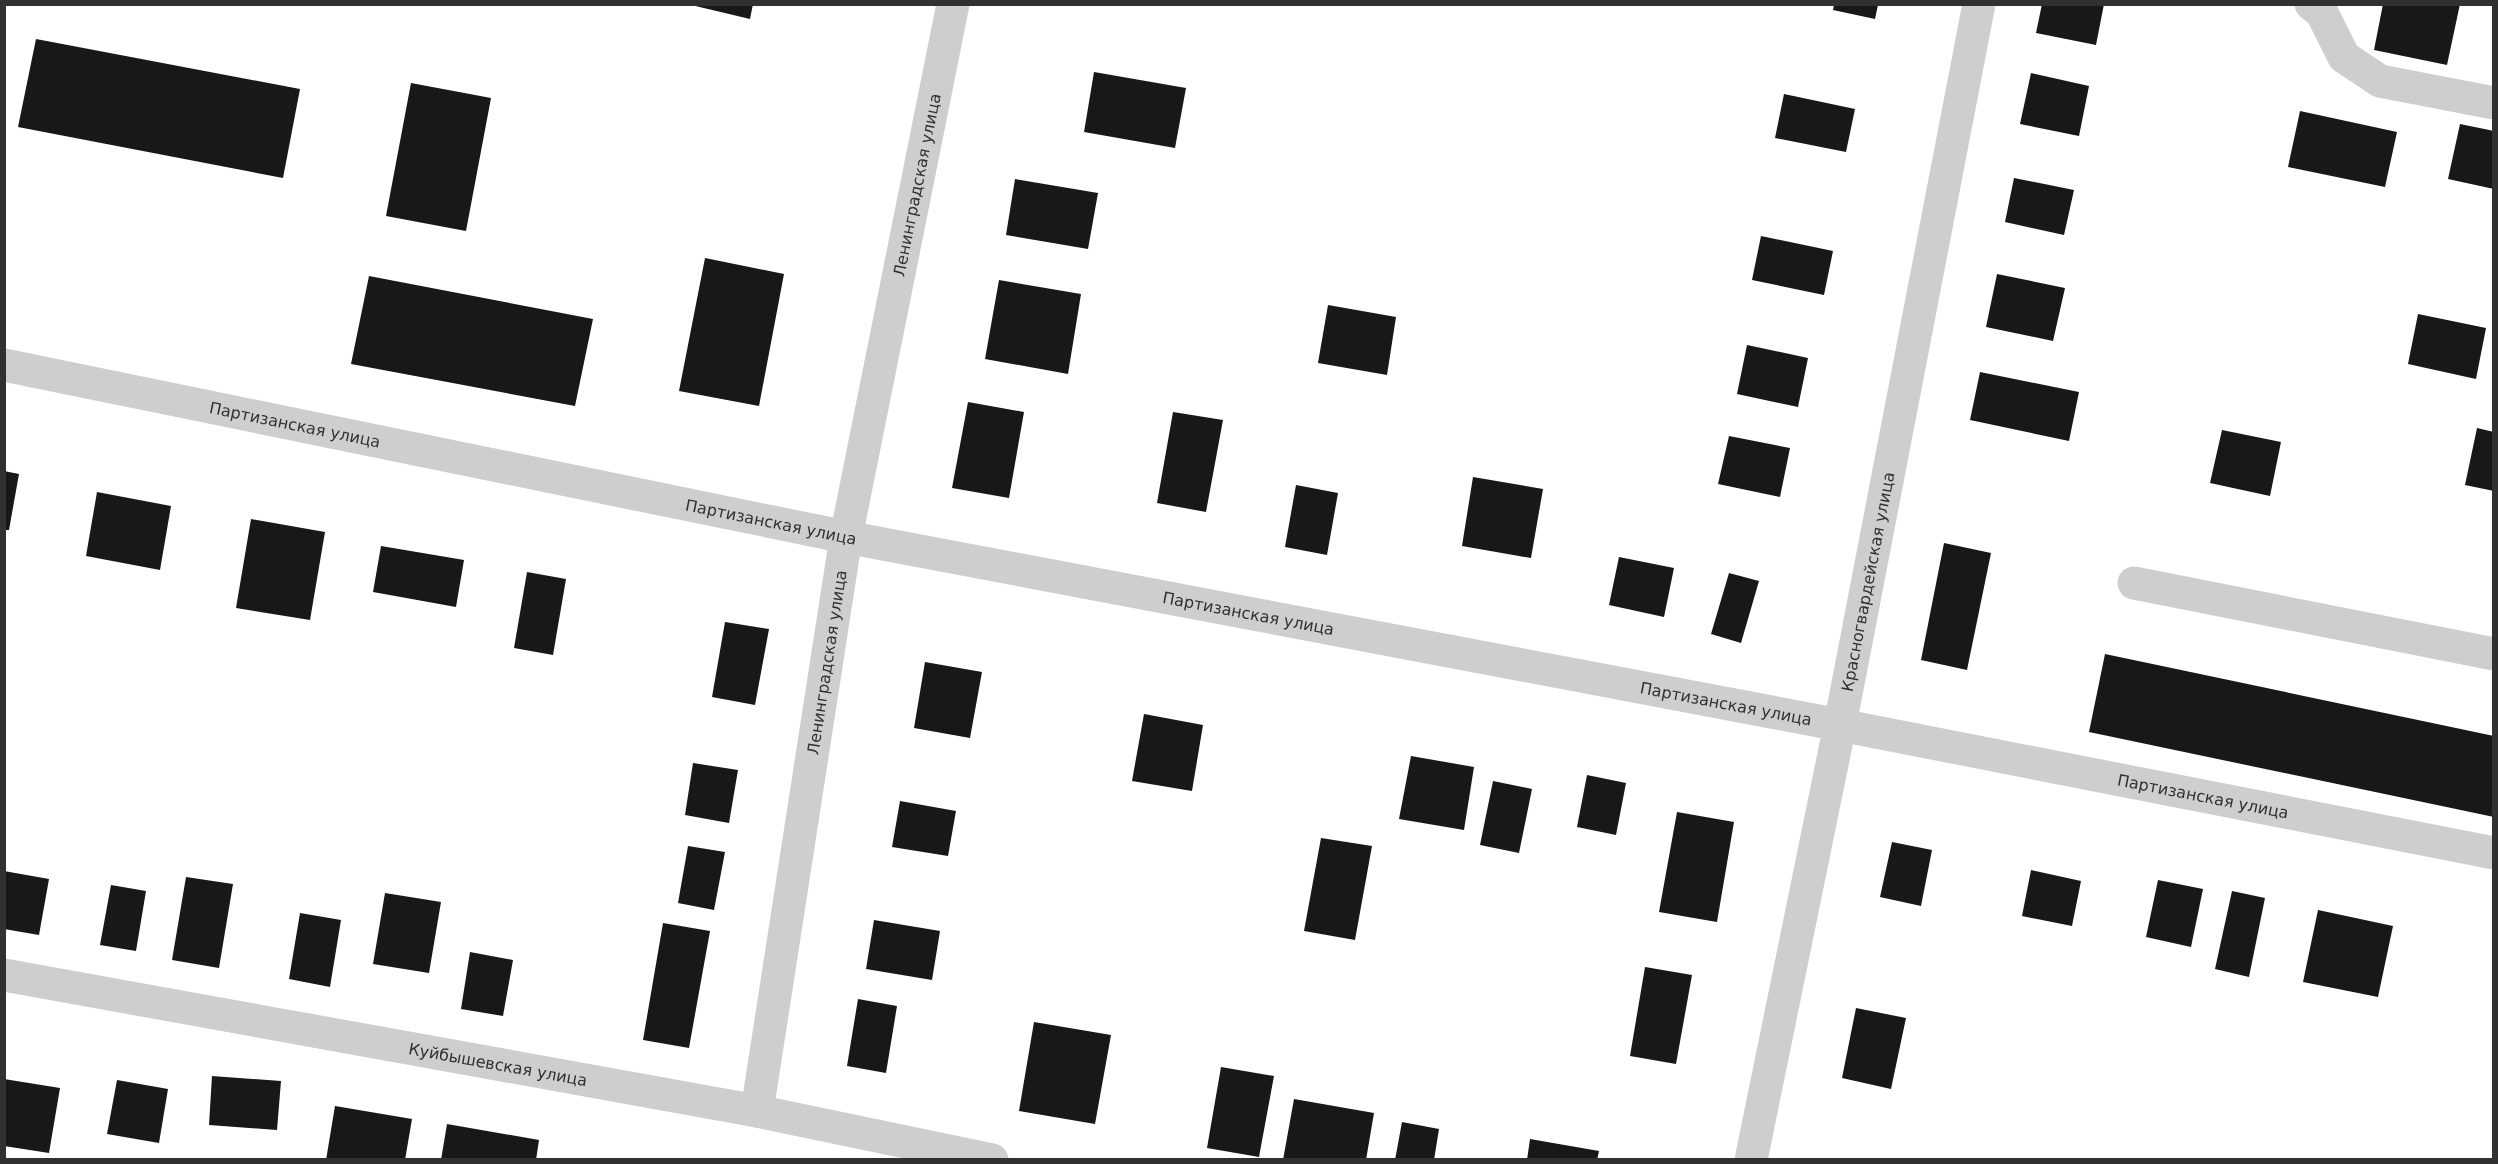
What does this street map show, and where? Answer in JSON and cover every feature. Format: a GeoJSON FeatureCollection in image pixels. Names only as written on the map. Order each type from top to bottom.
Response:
{"type":"FeatureCollection","features":[{"type":"Feature","properties":{"kind":"street","name":"Ленинградская улица"},"geometry":{"type":"LineString","coordinates":[[758,1111],[846,537],[953,4]]}},
{"type":"Feature","properties":{"kind":"street","name":"Красногвардейская улица"},"geometry":{"type":"LineString","coordinates":[[1751,1160],[1840,724],[1979,4]]}},
{"type":"Feature","properties":{"kind":"street"},"geometry":{"type":"LineString","coordinates":[[2311,4],[2322,13],[2344,57],[2380,81],[2493,103]]}},
{"type":"Feature","properties":{"kind":"street","name":"Партизанская улица"},"geometry":{"type":"LineString","coordinates":[[4,365],[846,537],[1840,724],[2493,854]]}},
{"type":"Feature","properties":{"kind":"street"},"geometry":{"type":"LineString","coordinates":[[2134,584],[2493,654]]}},
{"type":"Feature","properties":{"kind":"street","name":"Куйбышевская улица"},"geometry":{"type":"LineString","coordinates":[[4,975],[758,1111],[992,1160]]}},
{"type":"Feature","properties":{"kind":"building"},"geometry":{"type":"Polygon","coordinates":[[[687,4],[753,4],[750,19],[687,4]]]}},
{"type":"Feature","properties":{"kind":"building"},"geometry":{"type":"Polygon","coordinates":[[[2042,4],[2104,4],[2096,45],[2036,33],[2042,4]]]}},
{"type":"Feature","properties":{"kind":"building"},"geometry":{"type":"Polygon","coordinates":[[[2383,4],[2460,4],[2447,65],[2374,50],[2383,4]]]}},
{"type":"Feature","properties":{"kind":"building"},"geometry":{"type":"Polygon","coordinates":[[[1834,5],[1878,5],[1875,19],[1833,10],[1834,5]]]}},
{"type":"Feature","properties":{"kind":"building"},"geometry":{"type":"Polygon","coordinates":[[[36,39],[300,89],[283,178],[18,127],[36,39]]]}},
{"type":"Feature","properties":{"kind":"building"},"geometry":{"type":"Polygon","coordinates":[[[1094,72],[1186,88],[1175,148],[1084,132],[1094,72]]]}},
{"type":"Feature","properties":{"kind":"building"},"geometry":{"type":"Polygon","coordinates":[[[2031,73],[2089,86],[2079,136],[2020,124],[2031,73]]]}},
{"type":"Feature","properties":{"kind":"building"},"geometry":{"type":"Polygon","coordinates":[[[411,83],[491,98],[466,231],[386,216],[411,83]]]}},
{"type":"Feature","properties":{"kind":"building"},"geometry":{"type":"Polygon","coordinates":[[[1784,94],[1855,109],[1846,152],[1775,138],[1784,94]]]}},
{"type":"Feature","properties":{"kind":"building"},"geometry":{"type":"Polygon","coordinates":[[[2300,111],[2397,132],[2385,187],[2288,167],[2300,111]]]}},
{"type":"Feature","properties":{"kind":"building"},"geometry":{"type":"Polygon","coordinates":[[[2460,124],[2494,131],[2494,189],[2448,179],[2460,124]]]}},
{"type":"Feature","properties":{"kind":"building"},"geometry":{"type":"Polygon","coordinates":[[[2014,178],[2074,190],[2064,235],[2005,222],[2014,178]]]}},
{"type":"Feature","properties":{"kind":"building"},"geometry":{"type":"Polygon","coordinates":[[[1015,179],[1098,193],[1088,249],[1006,235],[1015,179]]]}},
{"type":"Feature","properties":{"kind":"building"},"geometry":{"type":"Polygon","coordinates":[[[1761,236],[1833,251],[1824,295],[1752,280],[1761,236]]]}},
{"type":"Feature","properties":{"kind":"building"},"geometry":{"type":"Polygon","coordinates":[[[705,258],[784,274],[759,406],[679,391],[705,258]]]}},
{"type":"Feature","properties":{"kind":"building"},"geometry":{"type":"Polygon","coordinates":[[[1997,274],[2065,288],[2053,341],[1986,327],[1997,274]]]}},
{"type":"Feature","properties":{"kind":"building"},"geometry":{"type":"Polygon","coordinates":[[[369,276],[593,319],[575,406],[351,364],[369,276]]]}},
{"type":"Feature","properties":{"kind":"building"},"geometry":{"type":"Polygon","coordinates":[[[999,280],[1081,294],[1068,374],[985,359],[999,280]]]}},
{"type":"Feature","properties":{"kind":"building"},"geometry":{"type":"Polygon","coordinates":[[[1328,305],[1396,317],[1387,375],[1318,363],[1328,305]]]}},
{"type":"Feature","properties":{"kind":"building"},"geometry":{"type":"Polygon","coordinates":[[[2418,314],[2486,328],[2476,379],[2408,364],[2418,314]]]}},
{"type":"Feature","properties":{"kind":"building"},"geometry":{"type":"Polygon","coordinates":[[[1747,345],[1808,358],[1798,407],[1737,394],[1747,345]]]}},
{"type":"Feature","properties":{"kind":"building"},"geometry":{"type":"Polygon","coordinates":[[[1980,372],[2079,392],[2069,441],[1970,420],[1980,372]]]}},
{"type":"Feature","properties":{"kind":"building"},"geometry":{"type":"Polygon","coordinates":[[[968,402],[1024,412],[1009,498],[952,488],[968,402]]]}},
{"type":"Feature","properties":{"kind":"building"},"geometry":{"type":"Polygon","coordinates":[[[1173,412],[1223,420],[1206,512],[1157,503],[1173,412]]]}},
{"type":"Feature","properties":{"kind":"building"},"geometry":{"type":"Polygon","coordinates":[[[2477,428],[2494,432],[2494,491],[2465,485],[2477,428]]]}},
{"type":"Feature","properties":{"kind":"building"},"geometry":{"type":"Polygon","coordinates":[[[2222,430],[2281,442],[2270,496],[2210,483],[2222,430]]]}},
{"type":"Feature","properties":{"kind":"building"},"geometry":{"type":"Polygon","coordinates":[[[1729,436],[1790,448],[1780,497],[1718,484],[1729,436]]]}},
{"type":"Feature","properties":{"kind":"building"},"geometry":{"type":"Polygon","coordinates":[[[4,471],[19,474],[9,530],[4,530],[4,471]]]}},
{"type":"Feature","properties":{"kind":"building"},"geometry":{"type":"Polygon","coordinates":[[[1473,477],[1543,489],[1531,558],[1462,546],[1473,477]]]}},
{"type":"Feature","properties":{"kind":"building"},"geometry":{"type":"Polygon","coordinates":[[[1296,485],[1338,493],[1327,555],[1285,547],[1296,485]]]}},
{"type":"Feature","properties":{"kind":"building"},"geometry":{"type":"Polygon","coordinates":[[[97,492],[171,506],[160,570],[86,556],[97,492]]]}},
{"type":"Feature","properties":{"kind":"building"},"geometry":{"type":"Polygon","coordinates":[[[251,519],[325,532],[310,620],[236,608],[251,519]]]}},
{"type":"Feature","properties":{"kind":"building"},"geometry":{"type":"Polygon","coordinates":[[[1944,543],[1991,553],[1967,670],[1921,660],[1944,543]]]}},
{"type":"Feature","properties":{"kind":"building"},"geometry":{"type":"Polygon","coordinates":[[[381,546],[464,560],[456,607],[373,592],[381,546]]]}},
{"type":"Feature","properties":{"kind":"building"},"geometry":{"type":"Polygon","coordinates":[[[1619,557],[1674,568],[1664,617],[1609,605],[1619,557]]]}},
{"type":"Feature","properties":{"kind":"building"},"geometry":{"type":"Polygon","coordinates":[[[527,572],[566,579],[553,655],[514,648],[527,572]]]}},
{"type":"Feature","properties":{"kind":"building"},"geometry":{"type":"Polygon","coordinates":[[[1729,573],[1759,581],[1741,643],[1711,634],[1729,573]]]}},
{"type":"Feature","properties":{"kind":"building"},"geometry":{"type":"Polygon","coordinates":[[[725,622],[769,629],[755,705],[712,697],[725,622]]]}},
{"type":"Feature","properties":{"kind":"building"},"geometry":{"type":"Polygon","coordinates":[[[2105,654],[2494,736],[2494,817],[2089,732],[2105,654]]]}},
{"type":"Feature","properties":{"kind":"building"},"geometry":{"type":"Polygon","coordinates":[[[925,662],[982,672],[970,738],[914,728],[925,662]]]}},
{"type":"Feature","properties":{"kind":"building"},"geometry":{"type":"Polygon","coordinates":[[[1144,714],[1203,725],[1192,791],[1132,781],[1144,714]]]}},
{"type":"Feature","properties":{"kind":"building"},"geometry":{"type":"Polygon","coordinates":[[[1411,756],[1474,767],[1464,830],[1399,819],[1411,756]]]}},
{"type":"Feature","properties":{"kind":"building"},"geometry":{"type":"Polygon","coordinates":[[[693,763],[738,770],[729,823],[685,815],[693,763]]]}},
{"type":"Feature","properties":{"kind":"building"},"geometry":{"type":"Polygon","coordinates":[[[1587,775],[1626,783],[1616,835],[1577,827],[1587,775]]]}},
{"type":"Feature","properties":{"kind":"building"},"geometry":{"type":"Polygon","coordinates":[[[1493,781],[1532,789],[1519,853],[1480,845],[1493,781]]]}},
{"type":"Feature","properties":{"kind":"building"},"geometry":{"type":"Polygon","coordinates":[[[900,801],[956,811],[948,856],[892,847],[900,801]]]}},
{"type":"Feature","properties":{"kind":"building"},"geometry":{"type":"Polygon","coordinates":[[[1677,812],[1734,822],[1717,922],[1659,912],[1677,812]]]}},
{"type":"Feature","properties":{"kind":"building"},"geometry":{"type":"Polygon","coordinates":[[[1321,838],[1372,846],[1355,940],[1304,931],[1321,838]]]}},
{"type":"Feature","properties":{"kind":"building"},"geometry":{"type":"Polygon","coordinates":[[[1892,842],[1932,850],[1921,906],[1880,897],[1892,842]]]}},
{"type":"Feature","properties":{"kind":"building"},"geometry":{"type":"Polygon","coordinates":[[[688,846],[725,852],[714,910],[678,903],[688,846]]]}},
{"type":"Feature","properties":{"kind":"building"},"geometry":{"type":"Polygon","coordinates":[[[2031,870],[2081,881],[2072,926],[2022,916],[2031,870]]]}},
{"type":"Feature","properties":{"kind":"building"},"geometry":{"type":"Polygon","coordinates":[[[4,871],[49,879],[39,935],[4,929],[4,871]]]}},
{"type":"Feature","properties":{"kind":"building"},"geometry":{"type":"Polygon","coordinates":[[[186,877],[233,884],[219,968],[172,960],[186,877]]]}},
{"type":"Feature","properties":{"kind":"building"},"geometry":{"type":"Polygon","coordinates":[[[2158,880],[2203,889],[2191,947],[2146,937],[2158,880]]]}},
{"type":"Feature","properties":{"kind":"building"},"geometry":{"type":"Polygon","coordinates":[[[111,885],[146,891],[136,951],[100,945],[111,885]]]}},
{"type":"Feature","properties":{"kind":"building"},"geometry":{"type":"Polygon","coordinates":[[[2232,891],[2265,898],[2249,977],[2215,969],[2232,891]]]}},
{"type":"Feature","properties":{"kind":"building"},"geometry":{"type":"Polygon","coordinates":[[[385,893],[441,902],[429,973],[373,964],[385,893]]]}},
{"type":"Feature","properties":{"kind":"building"},"geometry":{"type":"Polygon","coordinates":[[[2318,910],[2393,926],[2378,997],[2303,982],[2318,910]]]}},
{"type":"Feature","properties":{"kind":"building"},"geometry":{"type":"Polygon","coordinates":[[[300,913],[341,920],[330,987],[289,979],[300,913]]]}},
{"type":"Feature","properties":{"kind":"building"},"geometry":{"type":"Polygon","coordinates":[[[874,920],[940,931],[932,980],[866,969],[874,920]]]}},
{"type":"Feature","properties":{"kind":"building"},"geometry":{"type":"Polygon","coordinates":[[[663,923],[710,931],[689,1048],[643,1040],[663,923]]]}},
{"type":"Feature","properties":{"kind":"building"},"geometry":{"type":"Polygon","coordinates":[[[470,952],[513,960],[503,1016],[461,1009],[470,952]]]}},
{"type":"Feature","properties":{"kind":"building"},"geometry":{"type":"Polygon","coordinates":[[[1645,967],[1692,975],[1676,1064],[1630,1056],[1645,967]]]}},
{"type":"Feature","properties":{"kind":"building"},"geometry":{"type":"Polygon","coordinates":[[[858,999],[897,1006],[886,1073],[847,1066],[858,999]]]}},
{"type":"Feature","properties":{"kind":"building"},"geometry":{"type":"Polygon","coordinates":[[[1856,1008],[1906,1018],[1891,1089],[1842,1078],[1856,1008]]]}},
{"type":"Feature","properties":{"kind":"building"},"geometry":{"type":"Polygon","coordinates":[[[1034,1022],[1111,1035],[1095,1124],[1019,1111],[1034,1022]]]}},
{"type":"Feature","properties":{"kind":"building"},"geometry":{"type":"Polygon","coordinates":[[[1221,1067],[1274,1076],[1259,1157],[1207,1148],[1221,1067]]]}},
{"type":"Feature","properties":{"kind":"building"},"geometry":{"type":"Polygon","coordinates":[[[212,1076],[281,1081],[277,1130],[209,1125],[212,1076]]]}},
{"type":"Feature","properties":{"kind":"building"},"geometry":{"type":"Polygon","coordinates":[[[4,1079],[60,1088],[49,1153],[4,1146],[4,1079]]]}},
{"type":"Feature","properties":{"kind":"building"},"geometry":{"type":"Polygon","coordinates":[[[117,1080],[168,1089],[159,1143],[107,1134],[117,1080]]]}},
{"type":"Feature","properties":{"kind":"building"},"geometry":{"type":"Polygon","coordinates":[[[1294,1099],[1374,1113],[1366,1160],[1283,1160],[1294,1099]]]}},
{"type":"Feature","properties":{"kind":"building"},"geometry":{"type":"Polygon","coordinates":[[[335,1106],[412,1119],[405,1160],[326,1160],[335,1106]]]}},
{"type":"Feature","properties":{"kind":"building"},"geometry":{"type":"Polygon","coordinates":[[[1402,1122],[1439,1129],[1434,1160],[1395,1160],[1402,1122]]]}},
{"type":"Feature","properties":{"kind":"building"},"geometry":{"type":"Polygon","coordinates":[[[447,1124],[539,1140],[536,1160],[441,1160],[447,1124]]]}},
{"type":"Feature","properties":{"kind":"building"},"geometry":{"type":"Polygon","coordinates":[[[1530,1139],[1599,1151],[1597,1160],[1527,1160],[1530,1139]]]}}]}
